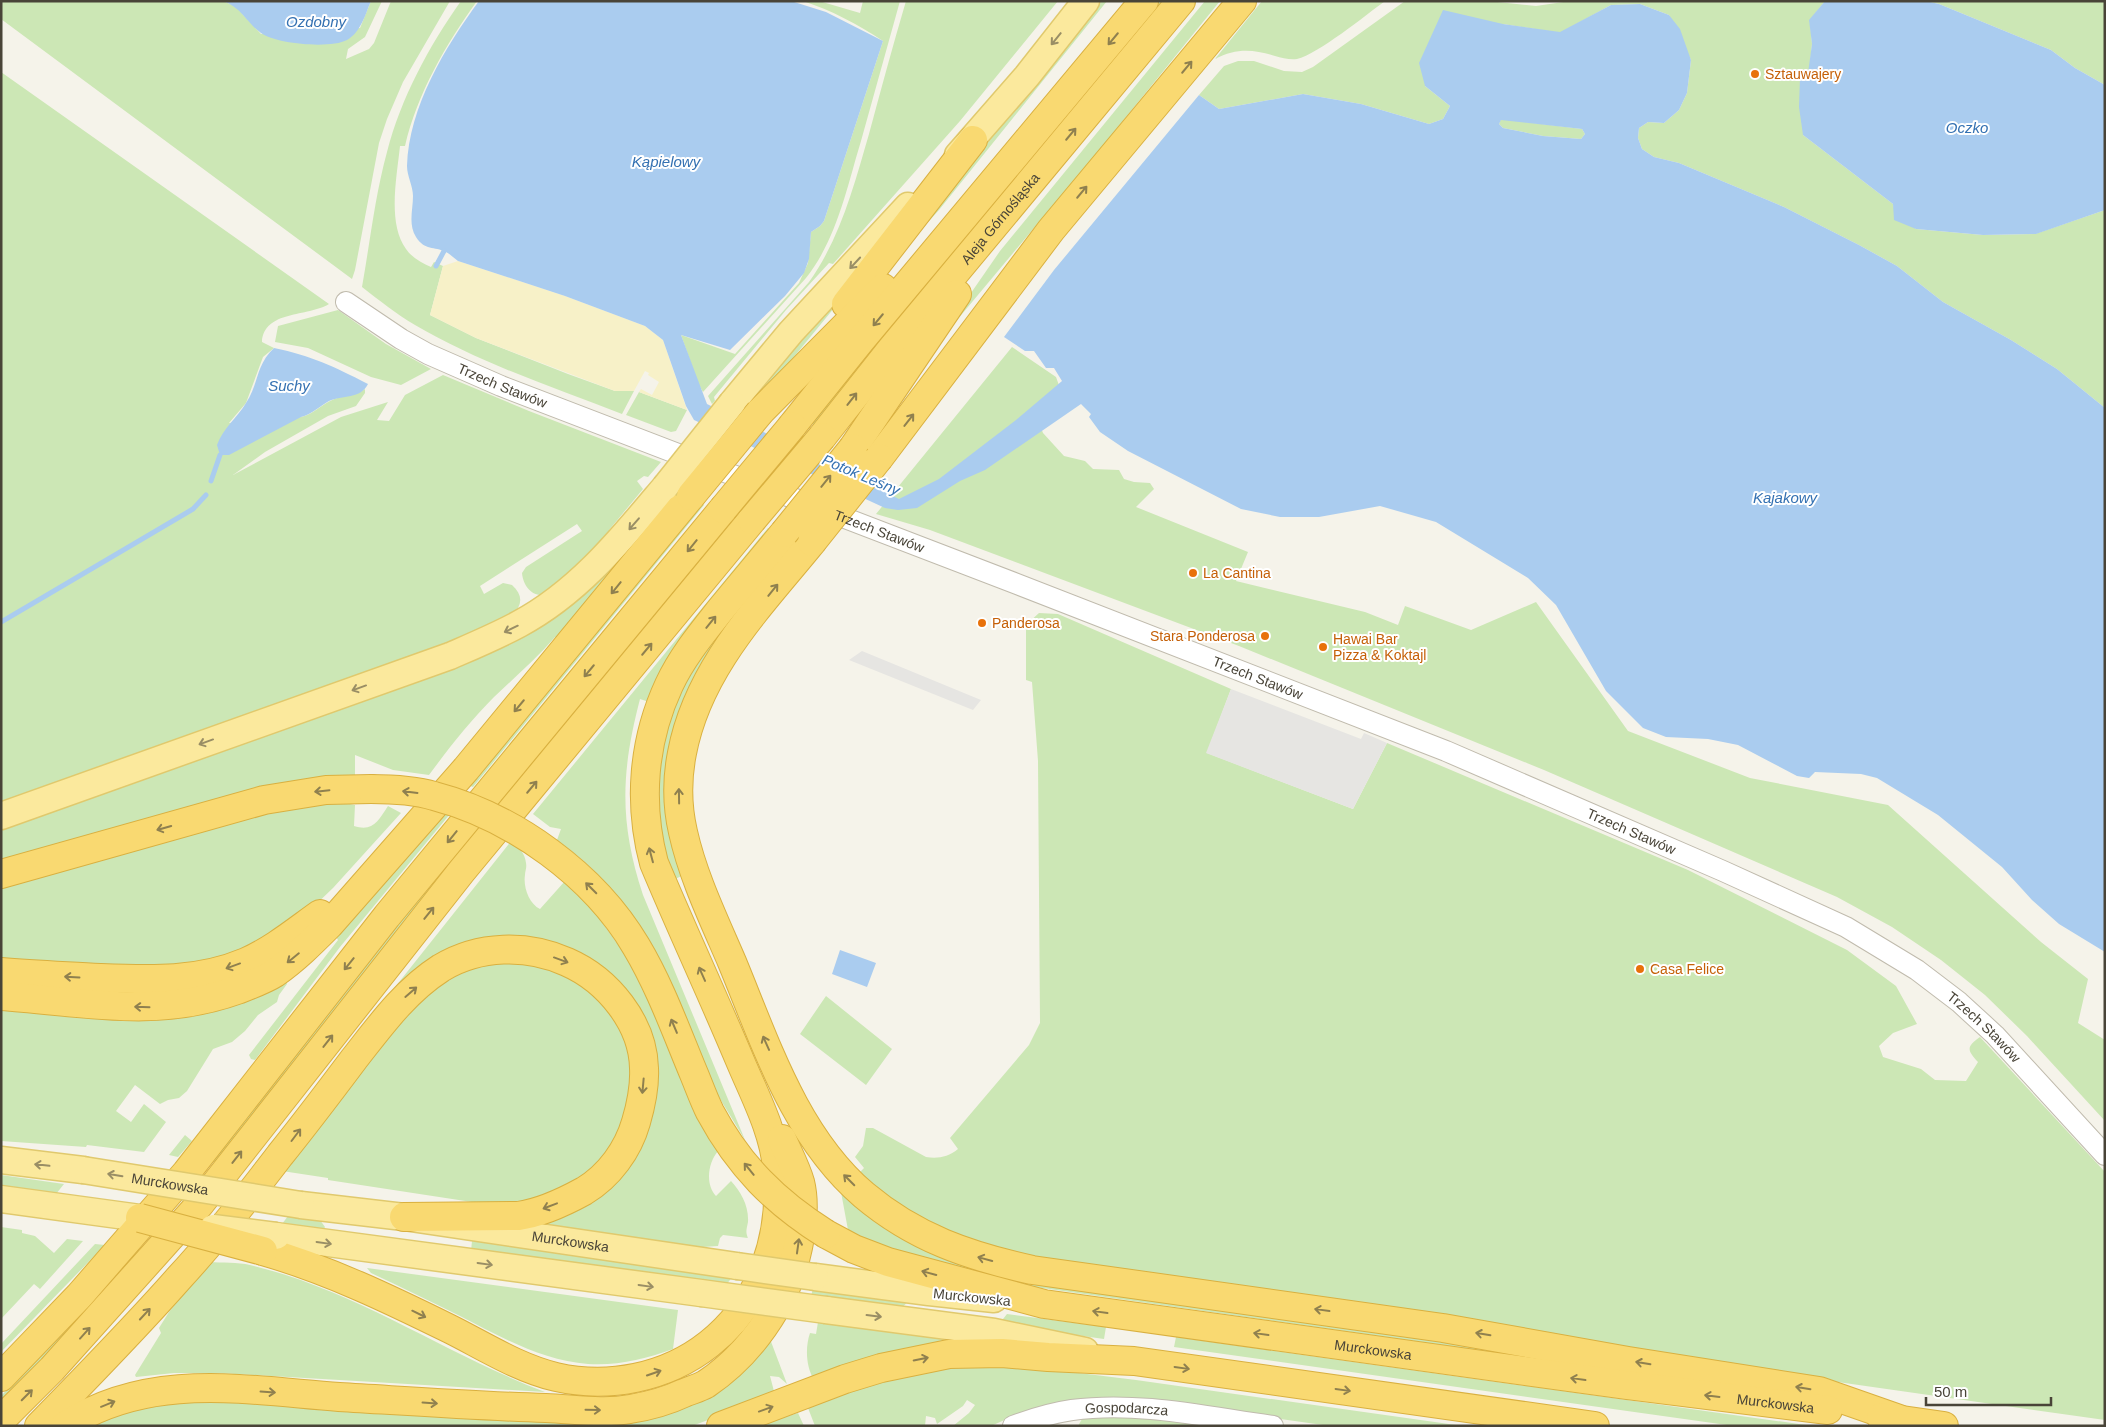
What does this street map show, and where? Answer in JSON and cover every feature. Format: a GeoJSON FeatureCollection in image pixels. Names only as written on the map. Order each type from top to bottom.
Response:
{"type":"FeatureCollection","features":[{"type":"Feature","properties":{"kind":"highway"},"geometry":{"type":"LineString","coordinates":[[1,1377],[79,1296],[186,1173],[387,916],[1009,161],[1144,1]]}},
{"type":"Feature","properties":{"kind":"highway","name":"Aleja Górnośląska"},"geometry":{"type":"LineString","coordinates":[[1,1420],[58,1363],[199,1205],[461,872],[1181,1]]}},
{"type":"Feature","properties":{"kind":"highway"},"geometry":{"type":"LineString","coordinates":[[1242,1],[1051,230],[880,458],[737,635],[709,676],[694,709],[687,728],[680,763],[679,804],[683,830],[697,878],[778,1071],[806,1127],[825,1153],[864,1195],[911,1228],[936,1242],[986,1260],[1023,1268],[1443,1328],[1819,1391],[1899,1419]]}},
{"type":"Feature","properties":{"kind":"highway"},"geometry":{"type":"LineString","coordinates":[[1,996],[151,1008],[188,1004],[219,996],[274,974],[317,936],[375,873],[550,669],[760,412],[914,219],[973,140]]}},
{"type":"Feature","properties":{"kind":"highway"},"geometry":{"type":"LineString","coordinates":[[760,412],[1009,161]]}},
{"type":"Feature","properties":{"kind":"highway"},"geometry":{"type":"LineString","coordinates":[[853,448],[947,310],[1017,198]]}},
{"type":"Feature","properties":{"kind":"highway"},"geometry":{"type":"LineString","coordinates":[[140,1218],[269,1244],[535,1370],[562,1378],[598,1382],[649,1375],[678,1364],[698,1353],[721,1334],[743,1309],[765,1271],[776,1227],[777,1168],[771,1140],[750,1083],[654,864],[647,835],[643,791],[649,744],[656,718],[670,683],[686,655],[784,532],[959,322],[1004,274],[1051,230]]}},
{"type":"Feature","properties":{"kind":"highway"},"geometry":{"type":"LineString","coordinates":[[1,874],[264,800],[316,792],[370,789],[433,795],[475,810],[528,838],[564,863],[610,908],[636,946],[663,1001],[710,1112],[748,1169],[770,1193],[826,1234],[854,1249],[888,1262],[1044,1304]]}},
{"type":"Feature","properties":{"kind":"highway"},"geometry":{"type":"LineString","coordinates":[[1,972],[156,980],[193,978],[220,971],[246,962],[270,949],[375,873]]}},
{"type":"Feature","properties":{"kind":"highway"},"geometry":{"type":"LineString","coordinates":[[39,1426],[181,1276],[280,1156],[378,1028],[404,998],[425,980],[443,967],[463,957],[498,950],[516,949],[562,960],[580,968],[596,979],[612,994],[634,1028],[641,1047],[644,1067],[643,1091],[638,1114],[632,1134],[619,1158],[588,1188],[568,1200],[530,1214],[518,1216],[404,1217]]}},
{"type":"Feature","properties":{"kind":"highway"},"geometry":{"type":"LineString","coordinates":[[65,1426],[88,1412],[135,1395],[192,1388],[483,1406],[628,1410],[662,1402],[704,1385],[736,1359],[765,1326],[785,1292],[793,1272],[797,1250],[803,1205],[800,1182],[774,1117],[750,1083]]}},
{"type":"Feature","properties":{"kind":"highway","name":"Murckowska"},"geometry":{"type":"LineString","coordinates":[[1044,1304],[1626,1385],[1944,1426]]}},
{"type":"Feature","properties":{"kind":"highway"},"geometry":{"type":"LineString","coordinates":[[721,1426],[845,1379],[881,1368],[949,1354],[1002,1353],[1134,1361],[1595,1426]]}},
{"type":"Feature","properties":{"kind":"main road"},"geometry":{"type":"LineString","coordinates":[[1,816],[450,656],[520,624],[557,599],[592,570],[665,487],[732,403],[810,311],[973,140],[1086,1]]}},
{"type":"Feature","properties":{"kind":"main road","name":"Murckowska"},"geometry":{"type":"LineString","coordinates":[[1,1160],[84,1170],[302,1205],[404,1217],[815,1277],[929,1292],[1044,1304]]}},
{"type":"Feature","properties":{"kind":"main road"},"geometry":{"type":"LineString","coordinates":[[1,1199],[140,1218]]}},
{"type":"Feature","properties":{"kind":"main road"},"geometry":{"type":"LineString","coordinates":[[269,1244],[701,1293],[994,1332],[1134,1361]]}},
{"type":"Feature","properties":{"kind":"street","name":"Trzech Stawów"},"geometry":{"type":"LineString","coordinates":[[346,302],[401,339],[428,354],[501,386],[1446,751],[1723,871],[1846,927],[1918,970],[1959,1002],[1995,1035],[2105,1155]]}},
{"type":"Feature","properties":{"kind":"street","name":"Gospodarcza"},"geometry":{"type":"LineString","coordinates":[[1013,1426],[1039,1416],[1072,1410],[1107,1408],[1182,1413],[1273,1426]]}},
{"type":"Feature","properties":{"kind":"green space"},"geometry":{"type":"Polygon","coordinates":[[[1,1],[223,1],[235,6],[261,34],[360,28],[371,1],[382,1],[365,37],[348,49],[346,59],[369,49],[374,43],[391,1],[450,1],[403,82],[387,119],[379,143],[352,279],[1,19],[1,1]]]}},
{"type":"Feature","properties":{"kind":"green space"},"geometry":{"type":"Polygon","coordinates":[[[461,1],[477,1],[454,34],[434,70],[417,107],[405,146],[400,146],[396,185],[395,213],[397,226],[400,238],[406,249],[414,258],[431,267],[434,262],[443,266],[430,315],[476,338],[568,374],[615,391],[634,391],[622,414],[517,374],[440,339],[408,321],[362,287],[379,185],[393,132],[417,73],[461,1]]]}},
{"type":"Feature","properties":{"kind":"green space"},"geometry":{"type":"Polygon","coordinates":[[[803,1],[819,1],[860,13],[863,1],[900,1],[846,194],[826,247],[806,278],[703,392],[681,335],[735,354],[799,283],[808,263],[811,232],[824,221],[883,41],[844,18],[803,1]]]}},
{"type":"Feature","properties":{"kind":"green space"},"geometry":{"type":"Polygon","coordinates":[[[906,1],[1058,1],[960,121],[833,264],[829,263],[786,310],[714,397],[715,401],[712,404],[708,396],[809,282],[830,247],[858,172],[906,1]]]}},
{"type":"Feature","properties":{"kind":"green space"},"geometry":{"type":"Polygon","coordinates":[[[1099,1],[1107,1],[939,210],[910,242],[890,259],[1099,1]]]}},
{"type":"Feature","properties":{"kind":"green space"},"geometry":{"type":"Polygon","coordinates":[[[1156,1],[1168,1],[814,425],[809,421],[1156,1]]]}},
{"type":"Feature","properties":{"kind":"green space"},"geometry":{"type":"Polygon","coordinates":[[[1205,1],[1220,1],[1105,143],[942,338],[1000,251],[1205,1]]]}},
{"type":"Feature","properties":{"kind":"green space"},"geometry":{"type":"Polygon","coordinates":[[[1262,1],[1385,1],[1329,42],[1306,56],[1297,59],[1286,59],[1259,52],[1237,51],[1215,59],[1262,1]]]}},
{"type":"Feature","properties":{"kind":"green space"},"geometry":{"type":"Polygon","coordinates":[[[1405,1],[1488,1],[1536,6],[1570,1],[1825,1],[1810,20],[1812,44],[1803,135],[1893,204],[1895,211],[1916,229],[1983,235],[2035,234],[2105,210],[2105,408],[2057,369],[2011,340],[1943,302],[1897,266],[1784,207],[1679,163],[1654,157],[1642,149],[1638,138],[1639,128],[1648,122],[1664,123],[1679,110],[1687,93],[1691,60],[1669,15],[1640,4],[1611,5],[1560,33],[1503,24],[1425,86],[1450,106],[1443,119],[1429,124],[1361,104],[1303,94],[1219,109],[1199,95],[1224,66],[1238,61],[1254,61],[1284,71],[1302,72],[1313,67],[1405,1]]]}},
{"type":"Feature","properties":{"kind":"green space"},"geometry":{"type":"Polygon","coordinates":[[[1926,1],[2105,1],[2105,85],[2075,68],[2051,50],[1939,4],[1926,1]]]}},
{"type":"Feature","properties":{"kind":"green space"},"geometry":{"type":"Polygon","coordinates":[[[1,72],[329,304],[279,319],[270,324],[262,342],[274,348],[263,357],[246,403],[229,423],[301,417],[334,399],[365,389],[365,393],[356,406],[328,416],[265,452],[233,475],[341,417],[388,402],[377,420],[389,421],[405,395],[443,375],[529,411],[661,462],[648,477],[644,476],[637,481],[643,489],[609,530],[611,533],[590,555],[543,595],[535,594],[528,589],[522,573],[526,567],[582,531],[577,524],[480,586],[484,594],[503,583],[512,585],[520,596],[520,604],[512,615],[435,649],[1,804],[1,72]]]}},
{"type":"Feature","properties":{"kind":"green space"},"geometry":{"type":"Polygon","coordinates":[[[1501,119],[1582,129],[1585,134],[1581,139],[1543,136],[1503,128],[1499,124],[1501,119]]]}},
{"type":"Feature","properties":{"kind":"green space"},"geometry":{"type":"Polygon","coordinates":[[[890,240],[756,403],[750,399],[794,346],[890,240]]]}},
{"type":"Feature","properties":{"kind":"green space"},"geometry":{"type":"Polygon","coordinates":[[[338,310],[386,344],[431,369],[401,385],[371,377],[308,348],[275,342],[278,326],[338,310]]]}},
{"type":"Feature","properties":{"kind":"green space"},"geometry":{"type":"Polygon","coordinates":[[[1012,347],[1056,377],[1061,391],[1034,410],[1043,433],[1064,456],[1085,461],[1093,469],[1119,470],[1124,479],[1150,483],[1154,489],[1136,507],[1248,552],[1236,581],[1365,612],[1398,625],[1405,606],[1471,630],[1536,602],[1628,731],[1750,778],[1888,805],[2041,942],[2088,979],[2078,1023],[2105,1040],[2105,1121],[2027,1036],[1985,995],[1941,960],[1892,927],[1837,897],[1544,770],[1239,646],[930,530],[876,514],[1012,347]]]}},
{"type":"Feature","properties":{"kind":"green space"},"geometry":{"type":"Polygon","coordinates":[[[639,392],[687,410],[676,431],[671,432],[626,415],[639,392]]]}},
{"type":"Feature","properties":{"kind":"green space"},"geometry":{"type":"Polygon","coordinates":[[[700,503],[704,505],[473,787],[467,785],[700,503]]]}},
{"type":"Feature","properties":{"kind":"green space"},"geometry":{"type":"Polygon","coordinates":[[[652,521],[560,641],[555,637],[494,697],[460,735],[429,775],[393,770],[355,755],[355,781],[1,866],[1,827],[422,680],[652,521]]]}},
{"type":"Feature","properties":{"kind":"green space"},"geometry":{"type":"Polygon","coordinates":[[[728,522],[735,525],[508,800],[499,797],[728,522]]]}},
{"type":"Feature","properties":{"kind":"green space"},"geometry":{"type":"Polygon","coordinates":[[[768,528],[773,532],[649,702],[640,699],[629,750],[625,797],[630,844],[643,895],[745,1140],[714,1089],[644,934],[635,920],[605,882],[583,860],[557,840],[561,829],[550,827],[533,814],[768,528]]]}},
{"type":"Feature","properties":{"kind":"green space"},"geometry":{"type":"Polygon","coordinates":[[[790,544],[741,607],[710,651],[686,699],[677,724],[684,875],[675,879],[662,838],[657,802],[660,759],[670,716],[688,676],[703,652],[790,544]]]}},
{"type":"Feature","properties":{"kind":"green space"},"geometry":{"type":"Polygon","coordinates":[[[1039,613],[1058,614],[1231,689],[1207,753],[1353,809],[1387,743],[1688,870],[1847,950],[1896,986],[1917,1024],[1893,1033],[1879,1046],[1883,1057],[1921,1069],[1935,1080],[1966,1081],[1978,1062],[1970,1051],[1970,1046],[1980,1037],[2105,1172],[2105,1420],[1682,1360],[1114,1272],[983,1248],[901,1209],[859,1173],[864,1168],[855,1157],[863,1146],[866,1128],[873,1128],[926,1157],[943,1157],[954,1152],[958,1149],[950,1138],[1029,1045],[1040,1023],[1038,761],[1032,682],[1026,680],[1026,629],[1028,623],[1039,613]]]}},
{"type":"Feature","properties":{"kind":"green space"},"geometry":{"type":"Polygon","coordinates":[[[350,801],[350,804],[355,805],[354,826],[366,828],[374,824],[388,806],[401,813],[333,888],[307,913],[262,944],[187,969],[1,963],[1,883],[289,804],[350,801]]]}},
{"type":"Feature","properties":{"kind":"green space"},"geometry":{"type":"Polygon","coordinates":[[[441,812],[450,814],[340,947],[255,1060],[251,1059],[249,1055],[338,940],[335,935],[441,812]]]}},
{"type":"Feature","properties":{"kind":"green space"},"geometry":{"type":"Polygon","coordinates":[[[478,824],[486,827],[220,1162],[212,1162],[478,824]]]}},
{"type":"Feature","properties":{"kind":"green space"},"geometry":{"type":"Polygon","coordinates":[[[512,840],[524,856],[526,865],[525,885],[530,899],[536,907],[540,909],[565,881],[589,904],[624,953],[645,993],[690,1099],[718,1151],[710,1167],[710,1186],[716,1196],[731,1181],[735,1185],[744,1200],[747,1210],[748,1222],[746,1232],[748,1238],[723,1235],[718,1246],[703,1247],[702,1249],[529,1225],[547,1219],[653,1101],[597,965],[437,956],[422,965],[410,976],[260,1168],[252,1167],[512,840]]]}},
{"type":"Feature","properties":{"kind":"green space"},"geometry":{"type":"Polygon","coordinates":[[[494,960],[549,966],[584,985],[612,1013],[627,1045],[632,1079],[631,1096],[617,1139],[594,1170],[553,1196],[498,1206],[328,1180],[328,1178],[282,1171],[407,1011],[458,971],[494,960]]]}},
{"type":"Feature","properties":{"kind":"green space"},"geometry":{"type":"Polygon","coordinates":[[[285,977],[287,984],[279,995],[277,1002],[258,1015],[245,1031],[232,1042],[213,1049],[187,1091],[179,1098],[160,1104],[135,1085],[116,1111],[131,1122],[144,1104],[166,1122],[144,1152],[87,1145],[86,1147],[1,1141],[1,1007],[285,977]]]}},
{"type":"Feature","properties":{"kind":"green space"},"geometry":{"type":"Polygon","coordinates":[[[826,996],[892,1049],[866,1085],[800,1034],[826,996]]]}},
{"type":"Feature","properties":{"kind":"green space"},"geometry":{"type":"Polygon","coordinates":[[[185,1135],[192,1141],[178,1157],[169,1155],[185,1135]]]}},
{"type":"Feature","properties":{"kind":"green space"},"geometry":{"type":"Polygon","coordinates":[[[1,1175],[64,1184],[56,1194],[1,1188],[1,1175]]]}},
{"type":"Feature","properties":{"kind":"green space"},"geometry":{"type":"Polygon","coordinates":[[[843,1190],[870,1214],[1208,1306],[1515,1353],[1513,1355],[959,1275],[860,1237],[848,1230],[841,1192],[843,1190]]]}},
{"type":"Feature","properties":{"kind":"green space"},"geometry":{"type":"Polygon","coordinates":[[[288,1216],[320,1220],[325,1227],[323,1231],[282,1224],[288,1216]]]}},
{"type":"Feature","properties":{"kind":"green space"},"geometry":{"type":"Polygon","coordinates":[[[1,1227],[22,1230],[22,1233],[35,1236],[54,1253],[67,1239],[83,1241],[40,1289],[34,1284],[1,1319],[1,1227]]]}},
{"type":"Feature","properties":{"kind":"green space"},"geometry":{"type":"Polygon","coordinates":[[[472,1241],[733,1276],[726,1285],[471,1251],[472,1241]]]}},
{"type":"Feature","properties":{"kind":"green space"},"geometry":{"type":"Polygon","coordinates":[[[95,1244],[105,1245],[1,1352],[1,1344],[95,1244]]]}},
{"type":"Feature","properties":{"kind":"green space"},"geometry":{"type":"Polygon","coordinates":[[[138,1250],[147,1250],[1,1405],[1,1396],[138,1250]]]}},
{"type":"Feature","properties":{"kind":"green space"},"geometry":{"type":"Polygon","coordinates":[[[209,1262],[250,1265],[289,1276],[327,1290],[364,1306],[508,1377],[545,1392],[219,1373],[174,1373],[136,1377],[135,1375],[161,1333],[159,1328],[169,1312],[209,1262]]]}},
{"type":"Feature","properties":{"kind":"green space"},"geometry":{"type":"Polygon","coordinates":[[[367,1268],[678,1310],[673,1349],[641,1359],[610,1364],[588,1364],[554,1358],[506,1339],[371,1273],[367,1268]]]}},
{"type":"Feature","properties":{"kind":"green space"},"geometry":{"type":"Polygon","coordinates":[[[814,1287],[910,1300],[899,1310],[810,1298],[814,1287]]]}},
{"type":"Feature","properties":{"kind":"green space"},"geometry":{"type":"Polygon","coordinates":[[[1007,1314],[1106,1327],[1104,1339],[999,1324],[1007,1314]]]}},
{"type":"Feature","properties":{"kind":"green space"},"geometry":{"type":"Polygon","coordinates":[[[818,1322],[966,1342],[814,1380],[809,1369],[807,1351],[810,1333],[816,1334],[818,1322]]]}},
{"type":"Feature","properties":{"kind":"green space"},"geometry":{"type":"Polygon","coordinates":[[[1176,1337],[1813,1426],[1734,1426],[1174,1347],[1176,1337]]]}},
{"type":"Feature","properties":{"kind":"green space"},"geometry":{"type":"Polygon","coordinates":[[[770,1339],[787,1384],[779,1377],[770,1376],[775,1395],[692,1426],[79,1426],[88,1421],[182,1397],[598,1419],[770,1339]]]}},
{"type":"Feature","properties":{"kind":"green space"},"geometry":{"type":"Polygon","coordinates":[[[1014,1365],[1136,1380],[1463,1426],[1330,1426],[1182,1405],[1009,1418],[991,1426],[953,1426],[969,1413],[975,1405],[967,1400],[963,1406],[937,1424],[935,1418],[926,1416],[925,1426],[815,1426],[808,1408],[822,1403],[821,1400],[857,1387],[940,1368],[1014,1365]]]}},
{"type":"Feature","properties":{"kind":"green space"},"geometry":{"type":"Polygon","coordinates":[[[798,1413],[804,1426],[756,1426],[783,1416],[798,1413]]]}},
{"type":"Feature","properties":{"kind":"green space"},"geometry":{"type":"Polygon","coordinates":[[[1086,1417],[1134,1417],[1219,1426],[1078,1426],[1082,1419],[1086,1417]]]}},
{"type":"Feature","properties":{"kind":"sand"},"geometry":{"type":"Polygon","coordinates":[[[458,261],[565,296],[645,326],[663,340],[687,410],[639,392],[641,389],[652,395],[659,382],[645,371],[634,391],[615,391],[476,338],[430,315],[443,266],[458,261]]]}},
{"type":"Feature","properties":{"kind":"shaded area"},"geometry":{"type":"Polygon","coordinates":[[[862,651],[981,700],[973,710],[849,660],[862,651]]]}},
{"type":"Feature","properties":{"kind":"shaded area"},"geometry":{"type":"Polygon","coordinates":[[[1231,689],[1361,739],[1364,733],[1387,743],[1353,809],[1206,753],[1231,689]]]}},
{"type":"Feature","properties":{"kind":"water","name":"Ozdobny"},"geometry":{"type":"Polygon","coordinates":[[[223,1],[371,1],[362,23],[352,37],[339,43],[316,45],[268,37],[256,29],[235,7],[223,1]]]}},
{"type":"Feature","properties":{"kind":"water","name":"Kajakowy"},"geometry":{"type":"Polygon","coordinates":[[[479,1],[791,1],[826,12],[883,41],[824,221],[811,232],[809,259],[804,273],[785,296],[730,350],[681,335],[707,404],[899,499],[939,479],[1016,420],[1062,381],[1054,368],[1046,368],[1034,351],[1025,351],[1004,337],[1054,270],[1199,95],[1219,109],[1303,94],[1361,104],[1429,124],[1443,119],[1450,106],[1425,86],[1419,63],[1443,10],[1503,24],[1560,32],[1611,5],[1640,4],[1669,15],[1680,29],[1691,60],[1687,93],[1679,110],[1664,123],[1648,122],[1639,128],[1638,138],[1642,149],[1654,157],[1679,163],[1784,207],[1897,266],[1943,302],[2011,340],[2057,369],[2105,408],[2105,952],[2059,924],[2032,900],[2002,867],[1938,815],[1877,778],[1861,774],[1815,772],[1809,778],[1797,776],[1738,745],[1708,739],[1666,737],[1643,728],[1606,691],[1556,605],[1528,578],[1436,522],[1380,506],[1319,517],[1280,517],[1241,509],[1128,451],[1100,432],[1089,417],[1091,414],[1081,404],[985,470],[960,481],[917,508],[898,510],[885,508],[694,420],[686,406],[663,340],[645,326],[565,296],[458,261],[442,250],[430,248],[423,244],[416,237],[412,227],[413,192],[407,166],[414,122],[431,79],[466,19],[479,1]],[[1501,120],[1499,124],[1503,128],[1543,136],[1581,139],[1585,134],[1582,129],[1501,120]]]}},
{"type":"Feature","properties":{"kind":"water","name":"Oczko"},"geometry":{"type":"Polygon","coordinates":[[[1825,1],[1926,1],[1939,4],[2051,50],[2075,68],[2105,85],[2105,210],[2036,234],[1983,235],[1916,229],[1894,220],[1893,204],[1803,135],[1799,107],[1800,78],[1808,73],[1812,44],[1809,20],[1825,1]]]}},
{"type":"Feature","properties":{"kind":"water","name":"Suchy"},"geometry":{"type":"Polygon","coordinates":[[[274,348],[300,354],[322,362],[368,384],[361,392],[329,401],[309,414],[229,455],[220,455],[217,445],[220,439],[226,428],[246,403],[263,362],[274,348]]]}},
{"type":"Feature","properties":{"kind":"water"},"geometry":{"type":"Polygon","coordinates":[[[840,950],[876,963],[867,987],[832,974],[840,950]]]}},
{"type":"Feature","properties":{"kind":"waterway"},"geometry":{"type":"LineString","coordinates":[[436,266],[444,251]]}},
{"type":"Feature","properties":{"kind":"waterway"},"geometry":{"type":"LineString","coordinates":[[211,481],[220,455]]}},
{"type":"Feature","properties":{"kind":"waterway"},"geometry":{"type":"LineString","coordinates":[[1,622],[193,509],[206,495]]}},
{"type":"Feature","properties":{"kind":"place","name":"Sztauwajery"},"geometry":{"type":"Point","coordinates":[1755,74]}},
{"type":"Feature","properties":{"kind":"place","name":"La Cantina"},"geometry":{"type":"Point","coordinates":[1193,573]}},
{"type":"Feature","properties":{"kind":"place","name":"Panderosa"},"geometry":{"type":"Point","coordinates":[982,623]}},
{"type":"Feature","properties":{"kind":"place","name":"Stara Ponderosa"},"geometry":{"type":"Point","coordinates":[1265,636]}},
{"type":"Feature","properties":{"kind":"place","name":"Hawai Bar Pizza & Koktajl"},"geometry":{"type":"Point","coordinates":[1323,647]}},
{"type":"Feature","properties":{"kind":"place","name":"Casa Felice"},"geometry":{"type":"Point","coordinates":[1640,969]}},
{"type":"Feature","properties":{"kind":"water label","name":"Kąpielowy"},"geometry":{"type":"Point","coordinates":[666,162]}},
{"type":"Feature","properties":{"kind":"water label","name":"Potok Leśny"},"geometry":{"type":"Point","coordinates":[861,475]}}]}
